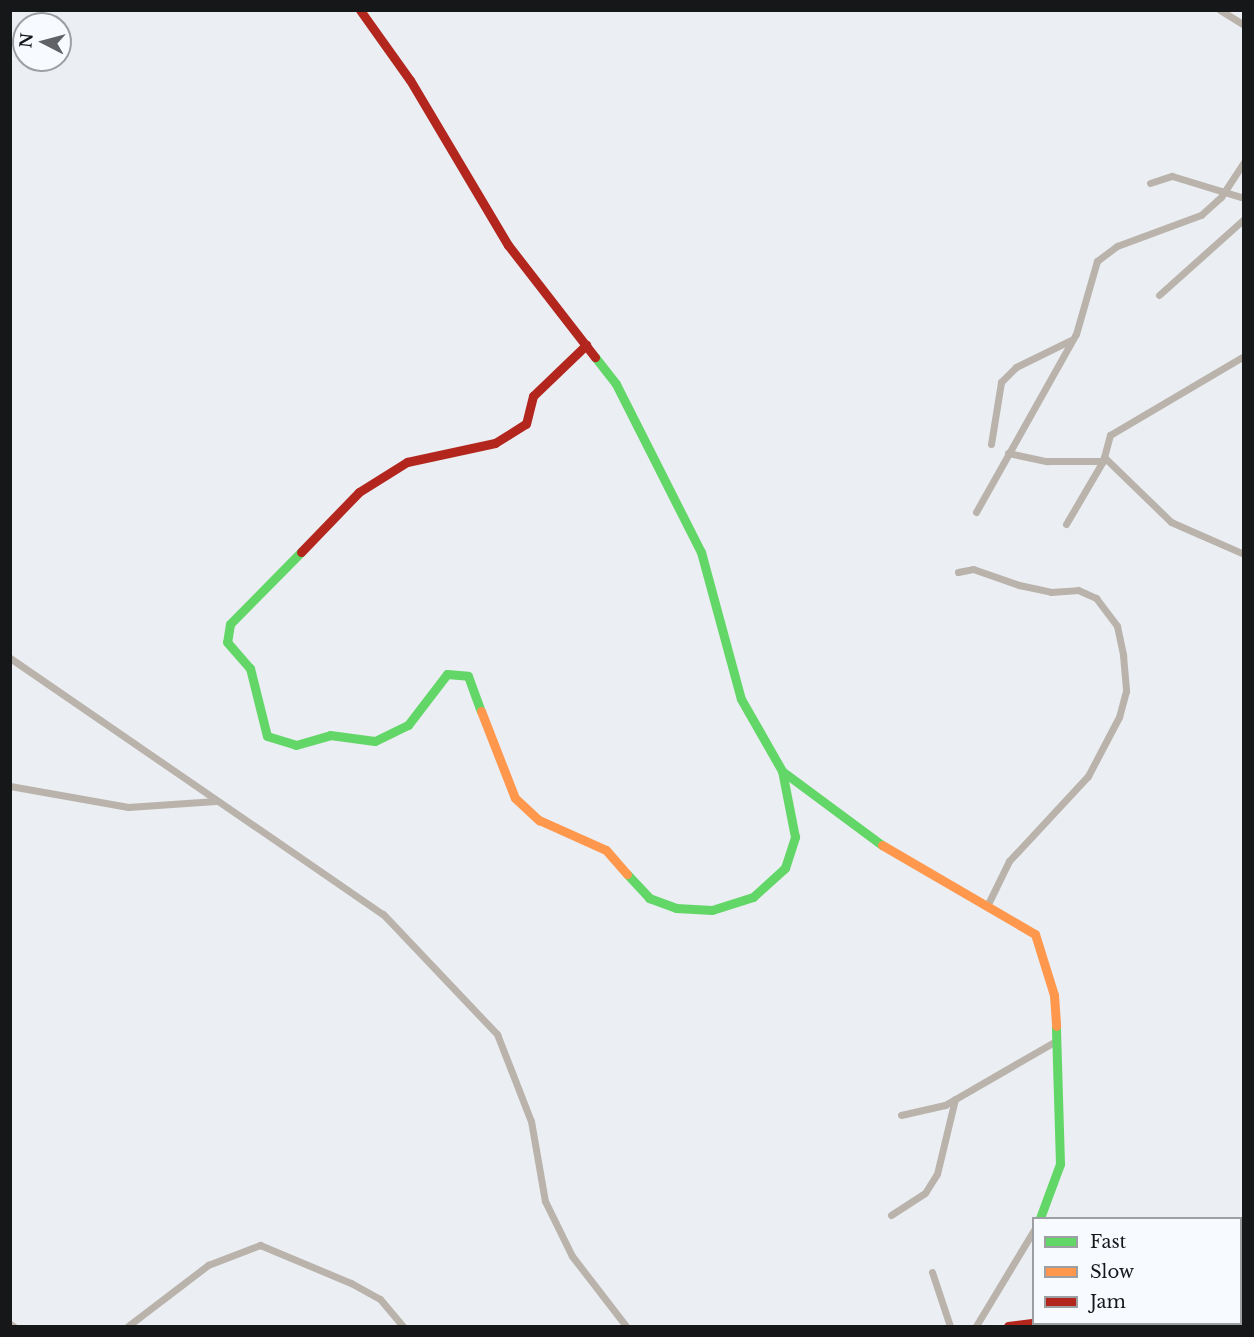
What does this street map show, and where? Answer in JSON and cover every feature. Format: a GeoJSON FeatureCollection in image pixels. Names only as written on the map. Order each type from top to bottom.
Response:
{"type":"FeatureCollection","features":[{"type":"Feature","properties":{"kind":"street"},"geometry":{"type":"LineString","coordinates":[[360,10],[410,80],[508,245],[586,345],[616,384],[701,552],[741,699],[782,771],[795,837],[785,868],[753,897],[712,910],[676,908],[649,898],[606,850],[539,820],[515,798],[468,676],[447,674],[408,724],[375,741],[330,735],[296,746],[267,736],[250,668],[228,642],[230,624],[359,492],[407,462],[495,443],[526,424],[533,396],[586,345]]}},
{"type":"Feature","properties":{"kind":"street"},"geometry":{"type":"LineString","coordinates":[[1220,10],[1244,25]]}},
{"type":"Feature","properties":{"kind":"street"},"geometry":{"type":"LineString","coordinates":[[976,512],[1073,339],[1097,261],[1117,246],[1201,215],[1224,193],[1244,162]]}},
{"type":"Feature","properties":{"kind":"street"},"geometry":{"type":"LineString","coordinates":[[1150,183],[1172,176],[1244,198]]}},
{"type":"Feature","properties":{"kind":"street"},"geometry":{"type":"LineString","coordinates":[[1159,296],[1244,219]]}},
{"type":"Feature","properties":{"kind":"street"},"geometry":{"type":"LineString","coordinates":[[991,444],[1001,382],[1016,367],[1073,339]]}},
{"type":"Feature","properties":{"kind":"street"},"geometry":{"type":"LineString","coordinates":[[1066,524],[1103,459],[1110,435],[1127,422],[1244,356]]}},
{"type":"Feature","properties":{"kind":"street"},"geometry":{"type":"LineString","coordinates":[[1008,453],[1047,461],[1103,459],[1171,522],[1244,554]]}},
{"type":"Feature","properties":{"kind":"street"},"geometry":{"type":"LineString","coordinates":[[957,572],[973,569],[1030,587],[1078,590],[1096,598],[1117,626],[1124,655],[1126,691],[1119,717],[1088,776],[1009,861],[988,904]]}},
{"type":"Feature","properties":{"kind":"street"},"geometry":{"type":"LineString","coordinates":[[10,658],[382,914],[497,1034],[531,1121],[545,1201],[572,1256],[626,1326]]}},
{"type":"Feature","properties":{"kind":"street"},"geometry":{"type":"LineString","coordinates":[[782,771],[814,790],[857,830],[988,904],[1035,934],[1054,994],[1060,1164],[1040,1217]]}},
{"type":"Feature","properties":{"kind":"street"},"geometry":{"type":"LineString","coordinates":[[10,786],[128,807],[216,801]]}},
{"type":"Feature","properties":{"kind":"street"},"geometry":{"type":"LineString","coordinates":[[901,1115],[920,1115],[956,1099],[1056,1041]]}},
{"type":"Feature","properties":{"kind":"street"},"geometry":{"type":"LineString","coordinates":[[891,1215],[925,1193],[937,1174],[956,1099]]}},
{"type":"Feature","properties":{"kind":"street"},"geometry":{"type":"LineString","coordinates":[[976,1326],[1032,1233]]}},
{"type":"Feature","properties":{"kind":"street"},"geometry":{"type":"LineString","coordinates":[[128,1326],[208,1265],[260,1245],[351,1283],[380,1299],[403,1326]]}},
{"type":"Feature","properties":{"kind":"street"},"geometry":{"type":"LineString","coordinates":[[932,1272],[950,1326]]}},
{"type":"Feature","properties":{"kind":"street"},"geometry":{"type":"LineString","coordinates":[[1008,1326],[1032,1323]]}},
{"type":"Feature","properties":{"kind":"traffic: fast"},"geometry":{"type":"LineString","coordinates":[[595,357],[616,384],[701,552],[741,699],[782,771],[882,845]]}},
{"type":"Feature","properties":{"kind":"traffic: fast"},"geometry":{"type":"LineString","coordinates":[[301,552],[230,624],[227,642],[250,668],[267,736],[296,745],[330,735],[375,741],[408,725],[447,674],[468,676],[481,711]]}},
{"type":"Feature","properties":{"kind":"traffic: fast"},"geometry":{"type":"LineString","coordinates":[[627,874],[649,898],[676,908],[712,910],[753,897],[785,868],[795,837],[782,771]]}},
{"type":"Feature","properties":{"kind":"traffic: fast"},"geometry":{"type":"LineString","coordinates":[[1040,1217],[1060,1164],[1056,1026]]}},
{"type":"Feature","properties":{"kind":"traffic: slow"},"geometry":{"type":"LineString","coordinates":[[481,711],[515,798],[539,820],[606,850],[627,874]]}},
{"type":"Feature","properties":{"kind":"traffic: slow"},"geometry":{"type":"LineString","coordinates":[[882,845],[1035,934],[1054,995],[1056,1026]]}},
{"type":"Feature","properties":{"kind":"traffic: jam"},"geometry":{"type":"LineString","coordinates":[[360,10],[410,80],[508,245],[595,357]]}},
{"type":"Feature","properties":{"kind":"traffic: jam"},"geometry":{"type":"LineString","coordinates":[[301,552],[359,492],[407,462],[495,443],[526,424],[533,396],[586,345]]}},
{"type":"Feature","properties":{"kind":"traffic: jam"},"geometry":{"type":"LineString","coordinates":[[1008,1326],[1032,1323]]}}]}
